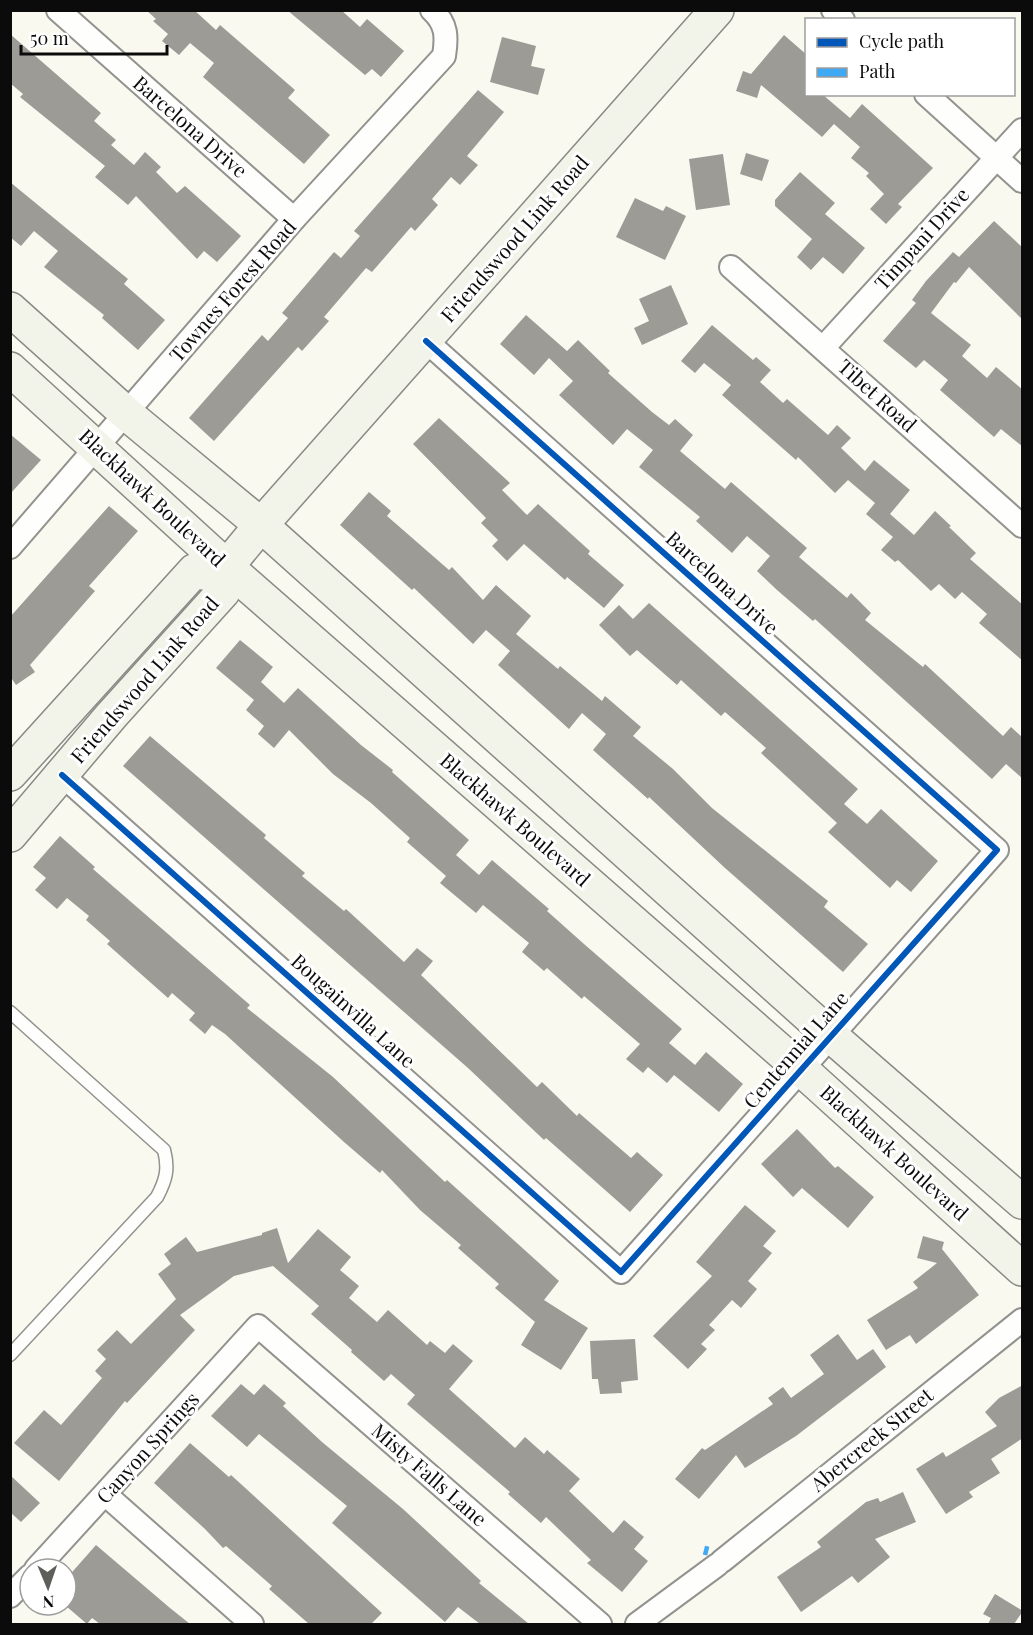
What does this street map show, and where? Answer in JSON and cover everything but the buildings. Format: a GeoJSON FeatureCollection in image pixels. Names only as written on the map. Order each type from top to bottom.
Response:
{"type":"FeatureCollection","features":[{"type":"Feature","properties":{"kind":"main road","name":"Friendswood Link Road"},"geometry":{"type":"LineString","coordinates":[[10,835],[223,592],[223,572],[261,525],[717,10]]}},
{"type":"Feature","properties":{"kind":"main road"},"geometry":{"type":"LineString","coordinates":[[10,309],[128,415],[261,525],[830,1035],[1023,1202]]}},
{"type":"Feature","properties":{"kind":"main road","name":"Blackhawk Boulevard"},"geometry":{"type":"LineString","coordinates":[[10,369],[99,448],[223,572],[458,771],[802,1070],[1023,1269]]}},
{"type":"Feature","properties":{"kind":"main road","name":"Friendswood Link Road"},"geometry":{"type":"LineString","coordinates":[[10,774],[194,571],[223,572]]}},
{"type":"Feature","properties":{"kind":"main road"},"geometry":{"type":"LineString","coordinates":[[458,771],[496,734]]}},
{"type":"Feature","properties":{"kind":"street","name":"Barcelona Drive"},"geometry":{"type":"LineString","coordinates":[[58,10],[294,219]]}},
{"type":"Feature","properties":{"kind":"street","name":"Townes Forest Road"},"geometry":{"type":"LineString","coordinates":[[10,547],[128,415],[294,219],[444,56],[447,34],[440,17],[432,10]]}},
{"type":"Feature","properties":{"kind":"street"},"geometry":{"type":"LineString","coordinates":[[928,96],[1023,181]]}},
{"type":"Feature","properties":{"kind":"street","name":"Timpani Drive"},"geometry":{"type":"LineString","coordinates":[[823,348],[1023,130]]}},
{"type":"Feature","properties":{"kind":"street","name":"Tibet Road"},"geometry":{"type":"LineString","coordinates":[[732,267],[1023,526]]}},
{"type":"Feature","properties":{"kind":"street","name":"Barcelona Drive"},"geometry":{"type":"LineString","coordinates":[[426,341],[997,850]]}},
{"type":"Feature","properties":{"kind":"street","name":"Bougainvilla Lane"},"geometry":{"type":"LineString","coordinates":[[62,775],[621,1272]]}},
{"type":"Feature","properties":{"kind":"street","name":"Centennial Lane"},"geometry":{"type":"LineString","coordinates":[[621,1272],[997,850]]}},
{"type":"Feature","properties":{"kind":"street","name":"Abercreek Street"},"geometry":{"type":"LineString","coordinates":[[637,1624],[719,1563],[1023,1320]]}},
{"type":"Feature","properties":{"kind":"street","name":"Canyon Springs"},"geometry":{"type":"LineString","coordinates":[[47,1557],[258,1326]]}},
{"type":"Feature","properties":{"kind":"street","name":"Misty Falls Lane"},"geometry":{"type":"LineString","coordinates":[[258,1326],[600,1624]]}},
{"type":"Feature","properties":{"kind":"street"},"geometry":{"type":"LineString","coordinates":[[106,1495],[252,1624]]}},
{"type":"Feature","properties":{"kind":"lane"},"geometry":{"type":"LineString","coordinates":[[10,1012],[164,1150],[167,1164],[166,1180],[157,1197],[10,1355]]}},
{"type":"Feature","properties":{"kind":"marked path"},"geometry":{"type":"LineString","coordinates":[[705,1555],[708,1543]]}},
{"type":"Feature","properties":{"kind":"cycle path"},"geometry":{"type":"LineString","coordinates":[[62,775],[621,1272],[997,850],[426,341]]}}]}
